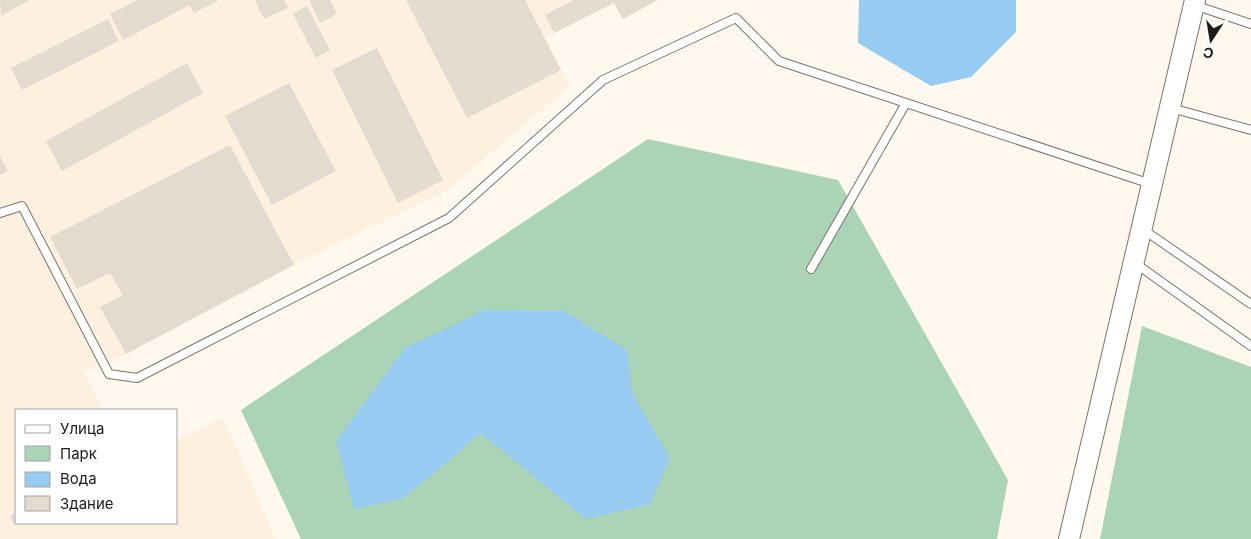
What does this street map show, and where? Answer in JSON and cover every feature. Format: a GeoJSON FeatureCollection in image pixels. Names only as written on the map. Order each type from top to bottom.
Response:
{"type":"FeatureCollection","features":[{"type":"Feature","properties":{"kind":"main road"},"geometry":{"type":"LineString","coordinates":[[1069,539],[1194,3]]}},
{"type":"Feature","properties":{"kind":"lane"},"geometry":{"type":"LineString","coordinates":[[1194,3],[1251,24]]}},
{"type":"Feature","properties":{"kind":"lane"},"geometry":{"type":"LineString","coordinates":[[0,213],[22,206],[109,374],[137,378],[449,218],[603,80],[736,18],[779,61],[1151,184]]}},
{"type":"Feature","properties":{"kind":"lane"},"geometry":{"type":"LineString","coordinates":[[811,269],[906,103]]}},
{"type":"Feature","properties":{"kind":"lane"},"geometry":{"type":"LineString","coordinates":[[1169,107],[1251,130]]}},
{"type":"Feature","properties":{"kind":"lane"},"geometry":{"type":"LineString","coordinates":[[1141,228],[1251,304]]}},
{"type":"Feature","properties":{"kind":"lane"},"geometry":{"type":"LineString","coordinates":[[1133,262],[1251,346]]}},
{"type":"Feature","properties":{"kind":"shaded area"},"geometry":{"type":"Polygon","coordinates":[[[0,0],[658,0],[623,19],[613,3],[545,38],[570,86],[446,191],[294,265],[126,354],[84,373],[102,409],[15,409],[15,524],[178,524],[178,439],[223,418],[276,539],[0,539],[0,0]]]}},
{"type":"Feature","properties":{"kind":"green space"},"geometry":{"type":"Polygon","coordinates":[[[648,139],[838,180],[1008,480],[997,539],[301,539],[241,410],[648,139]]]}},
{"type":"Feature","properties":{"kind":"green space"},"geometry":{"type":"Polygon","coordinates":[[[1142,326],[1251,367],[1251,539],[1100,539],[1142,326]]]}},
{"type":"Feature","properties":{"kind":"water"},"geometry":{"type":"Polygon","coordinates":[[[859,0],[1016,0],[1016,32],[971,77],[931,86],[858,43],[859,0]]]}},
{"type":"Feature","properties":{"kind":"water"},"geometry":{"type":"Polygon","coordinates":[[[485,310],[564,311],[627,350],[632,393],[670,458],[650,504],[586,519],[480,433],[403,498],[354,509],[336,441],[405,348],[485,310]]]}},
{"type":"Feature","properties":{"kind":"building"},"geometry":{"type":"Polygon","coordinates":[[[0,0],[30,0],[1,16],[0,0]]]}},
{"type":"Feature","properties":{"kind":"building"},"geometry":{"type":"Polygon","coordinates":[[[137,0],[219,0],[194,13],[190,5],[123,40],[110,14],[137,0]]]}},
{"type":"Feature","properties":{"kind":"building"},"geometry":{"type":"Polygon","coordinates":[[[255,0],[284,0],[288,8],[264,19],[255,0]]]}},
{"type":"Feature","properties":{"kind":"building"},"geometry":{"type":"Polygon","coordinates":[[[309,0],[330,0],[337,14],[320,23],[309,0]]]}},
{"type":"Feature","properties":{"kind":"building"},"geometry":{"type":"Polygon","coordinates":[[[406,0],[525,0],[561,70],[467,118],[406,0]]]}},
{"type":"Feature","properties":{"kind":"building"},"geometry":{"type":"Polygon","coordinates":[[[574,0],[658,0],[623,19],[614,3],[554,33],[545,15],[574,0]]]}},
{"type":"Feature","properties":{"kind":"building"},"geometry":{"type":"Polygon","coordinates":[[[307,6],[330,50],[316,58],[293,14],[307,6]]]}},
{"type":"Feature","properties":{"kind":"building"},"geometry":{"type":"Polygon","coordinates":[[[108,19],[119,41],[22,90],[11,68],[108,19]]]}},
{"type":"Feature","properties":{"kind":"building"},"geometry":{"type":"Polygon","coordinates":[[[377,48],[443,180],[398,203],[332,70],[377,48]]]}},
{"type":"Feature","properties":{"kind":"building"},"geometry":{"type":"Polygon","coordinates":[[[187,63],[203,93],[62,171],[46,141],[187,63]]]}},
{"type":"Feature","properties":{"kind":"building"},"geometry":{"type":"Polygon","coordinates":[[[289,83],[336,171],[272,205],[225,116],[289,83]]]}},
{"type":"Feature","properties":{"kind":"building"},"geometry":{"type":"Polygon","coordinates":[[[230,145],[294,265],[126,354],[100,307],[123,295],[110,273],[77,289],[50,237],[230,145]]]}},
{"type":"Feature","properties":{"kind":"building"},"geometry":{"type":"Polygon","coordinates":[[[0,156],[8,171],[0,175],[0,156]]]}},
{"type":"Feature","properties":{"kind":"building"},"geometry":{"type":"Polygon","coordinates":[[[15,514],[15,524],[14,524],[10,516],[15,514]]]}}]}
